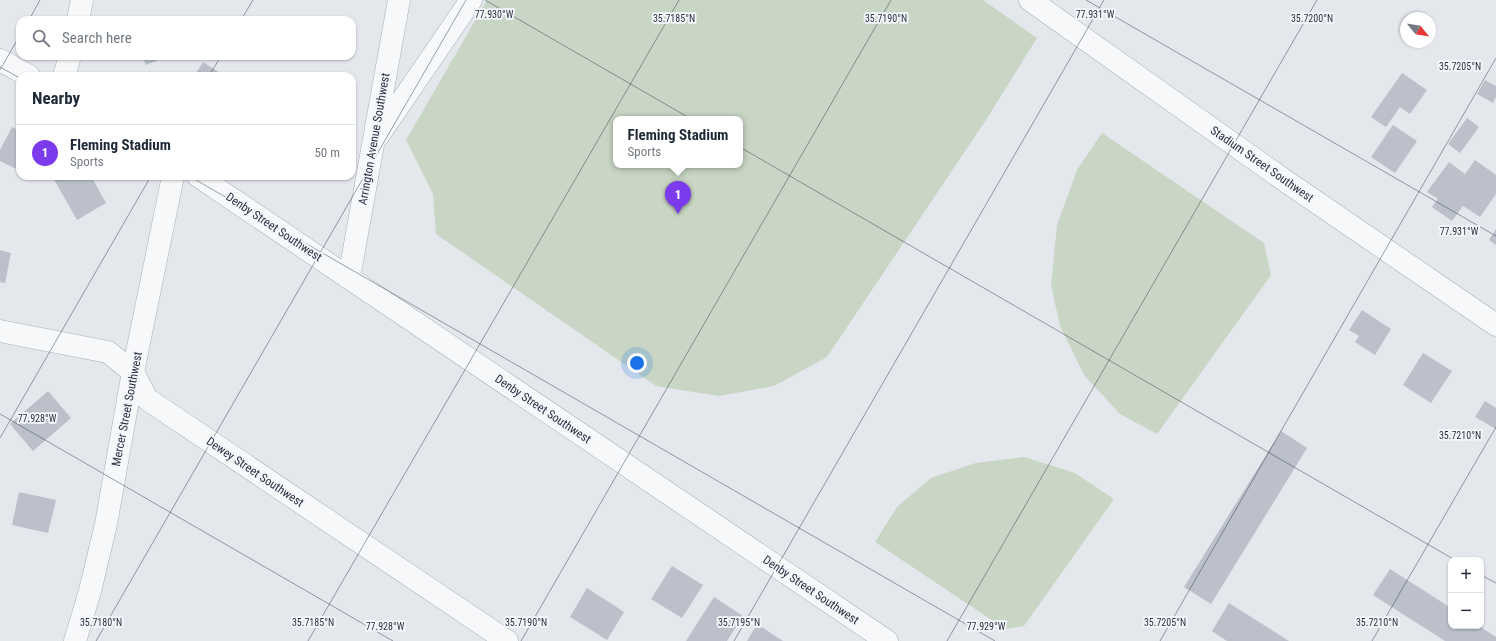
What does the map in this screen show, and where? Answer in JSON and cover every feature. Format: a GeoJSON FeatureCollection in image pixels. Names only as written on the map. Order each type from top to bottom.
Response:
{"type":"FeatureCollection","features":[{"type":"Feature","properties":{"kind":"street"},"geometry":{"type":"LineString","coordinates":[[79,16],[82,0]]}},
{"type":"Feature","properties":{"kind":"street","name":"Arrington Avenue Southwest"},"geometry":{"type":"LineString","coordinates":[[349,278],[399,0]]}},
{"type":"Feature","properties":{"kind":"street"},"geometry":{"type":"LineString","coordinates":[[374,142],[471,0]]}},
{"type":"Feature","properties":{"kind":"street","name":"Stadium Street Southwest"},"geometry":{"type":"LineString","coordinates":[[1030,0],[1284,180],[1496,325]]}},
{"type":"Feature","properties":{"kind":"street"},"geometry":{"type":"LineString","coordinates":[[0,60],[22,72]]}},
{"type":"Feature","properties":{"kind":"street"},"geometry":{"type":"LineString","coordinates":[[65,72],[69,60]]}},
{"type":"Feature","properties":{"kind":"street","name":"Mercer Street Southwest"},"geometry":{"type":"LineString","coordinates":[[75,641],[90,591],[106,524],[133,372],[172,180]]}},
{"type":"Feature","properties":{"kind":"street","name":"Denby Street Southwest"},"geometry":{"type":"LineString","coordinates":[[204,180],[887,641]]}},
{"type":"Feature","properties":{"kind":"street","name":"Dewey Street Southwest"},"geometry":{"type":"LineString","coordinates":[[0,331],[108,352],[133,372],[147,399],[507,641]]}},
{"type":"Feature","properties":{"kind":"green space"},"geometry":{"type":"Polygon","coordinates":[[[487,0],[983,0],[1037,38],[986,120],[827,357],[774,386],[719,396],[656,386],[436,234],[433,194],[406,140],[487,0]]]}},
{"type":"Feature","properties":{"kind":"green space"},"geometry":{"type":"Polygon","coordinates":[[[1102,133],[1264,243],[1271,275],[1157,434],[1120,414],[1084,375],[1060,326],[1051,285],[1057,225],[1077,170],[1102,133]]]}},
{"type":"Feature","properties":{"kind":"green space"},"geometry":{"type":"Polygon","coordinates":[[[1024,457],[1075,473],[1114,499],[1024,626],[1005,629],[875,542],[897,507],[931,478],[976,463],[1024,457]]]}},
{"type":"Feature","properties":{"kind":"building"},"geometry":{"type":"Polygon","coordinates":[[[144,60],[159,60],[146,65],[144,60]]]}},
{"type":"Feature","properties":{"kind":"building"},"geometry":{"type":"Polygon","coordinates":[[[203,62],[219,72],[197,72],[203,62]]]}},
{"type":"Feature","properties":{"kind":"building"},"geometry":{"type":"Polygon","coordinates":[[[1402,73],[1427,90],[1410,114],[1400,107],[1386,127],[1371,117],[1402,73]]]}},
{"type":"Feature","properties":{"kind":"building"},"geometry":{"type":"Polygon","coordinates":[[[1485,80],[1496,86],[1496,97],[1493,103],[1477,94],[1485,80]]]}},
{"type":"Feature","properties":{"kind":"building"},"geometry":{"type":"Polygon","coordinates":[[[1467,118],[1479,127],[1460,153],[1448,144],[1467,118]]]}},
{"type":"Feature","properties":{"kind":"building"},"geometry":{"type":"Polygon","coordinates":[[[1393,125],[1417,141],[1395,173],[1371,157],[1393,125]]]}},
{"type":"Feature","properties":{"kind":"building"},"geometry":{"type":"Polygon","coordinates":[[[12,127],[16,129],[16,169],[0,161],[0,150],[12,127]]]}},
{"type":"Feature","properties":{"kind":"building"},"geometry":{"type":"Polygon","coordinates":[[[1475,160],[1496,175],[1496,194],[1480,217],[1463,206],[1452,221],[1432,207],[1438,199],[1427,192],[1449,162],[1465,174],[1475,160]]]}},
{"type":"Feature","properties":{"kind":"building"},"geometry":{"type":"Polygon","coordinates":[[[54,180],[93,180],[106,203],[77,220],[54,180]]]}},
{"type":"Feature","properties":{"kind":"building"},"geometry":{"type":"Polygon","coordinates":[[[1496,229],[1496,245],[1489,240],[1496,229]]]}},
{"type":"Feature","properties":{"kind":"building"},"geometry":{"type":"Polygon","coordinates":[[[0,250],[11,253],[5,283],[0,282],[0,250]]]}},
{"type":"Feature","properties":{"kind":"building"},"geometry":{"type":"Polygon","coordinates":[[[1362,310],[1391,329],[1375,355],[1355,342],[1359,336],[1349,330],[1362,310]]]}},
{"type":"Feature","properties":{"kind":"building"},"geometry":{"type":"Polygon","coordinates":[[[1423,353],[1452,371],[1431,403],[1403,385],[1423,353]]]}},
{"type":"Feature","properties":{"kind":"building"},"geometry":{"type":"Polygon","coordinates":[[[48,391],[71,418],[33,451],[10,424],[48,391]]]}},
{"type":"Feature","properties":{"kind":"building"},"geometry":{"type":"Polygon","coordinates":[[[1485,401],[1496,408],[1496,429],[1475,417],[1485,401]]]}},
{"type":"Feature","properties":{"kind":"building"},"geometry":{"type":"Polygon","coordinates":[[[1281,431],[1307,448],[1211,604],[1184,587],[1281,431]]]}},
{"type":"Feature","properties":{"kind":"building"},"geometry":{"type":"Polygon","coordinates":[[[19,492],[56,500],[48,533],[12,525],[19,492]]]}},
{"type":"Feature","properties":{"kind":"building"},"geometry":{"type":"Polygon","coordinates":[[[672,566],[703,585],[682,618],[651,599],[672,566]]]}},
{"type":"Feature","properties":{"kind":"building"},"geometry":{"type":"Polygon","coordinates":[[[1390,569],[1448,606],[1448,629],[1484,629],[1496,637],[1496,641],[1445,641],[1373,595],[1390,569]]]}},
{"type":"Feature","properties":{"kind":"building"},"geometry":{"type":"Polygon","coordinates":[[[587,588],[624,612],[607,640],[570,617],[587,588]]]}},
{"type":"Feature","properties":{"kind":"building"},"geometry":{"type":"Polygon","coordinates":[[[714,597],[743,616],[727,641],[686,641],[714,597]]]}},
{"type":"Feature","properties":{"kind":"building"},"geometry":{"type":"Polygon","coordinates":[[[1229,603],[1289,641],[1227,641],[1212,631],[1229,603]]]}},
{"type":"Feature","properties":{"kind":"building"},"geometry":{"type":"Polygon","coordinates":[[[757,624],[783,641],[747,641],[757,624]]]}},
{"type":"Feature","properties":{"kind":"place","name":"Fleming Stadium"},"geometry":{"type":"Point","coordinates":[678,214]}}]}
